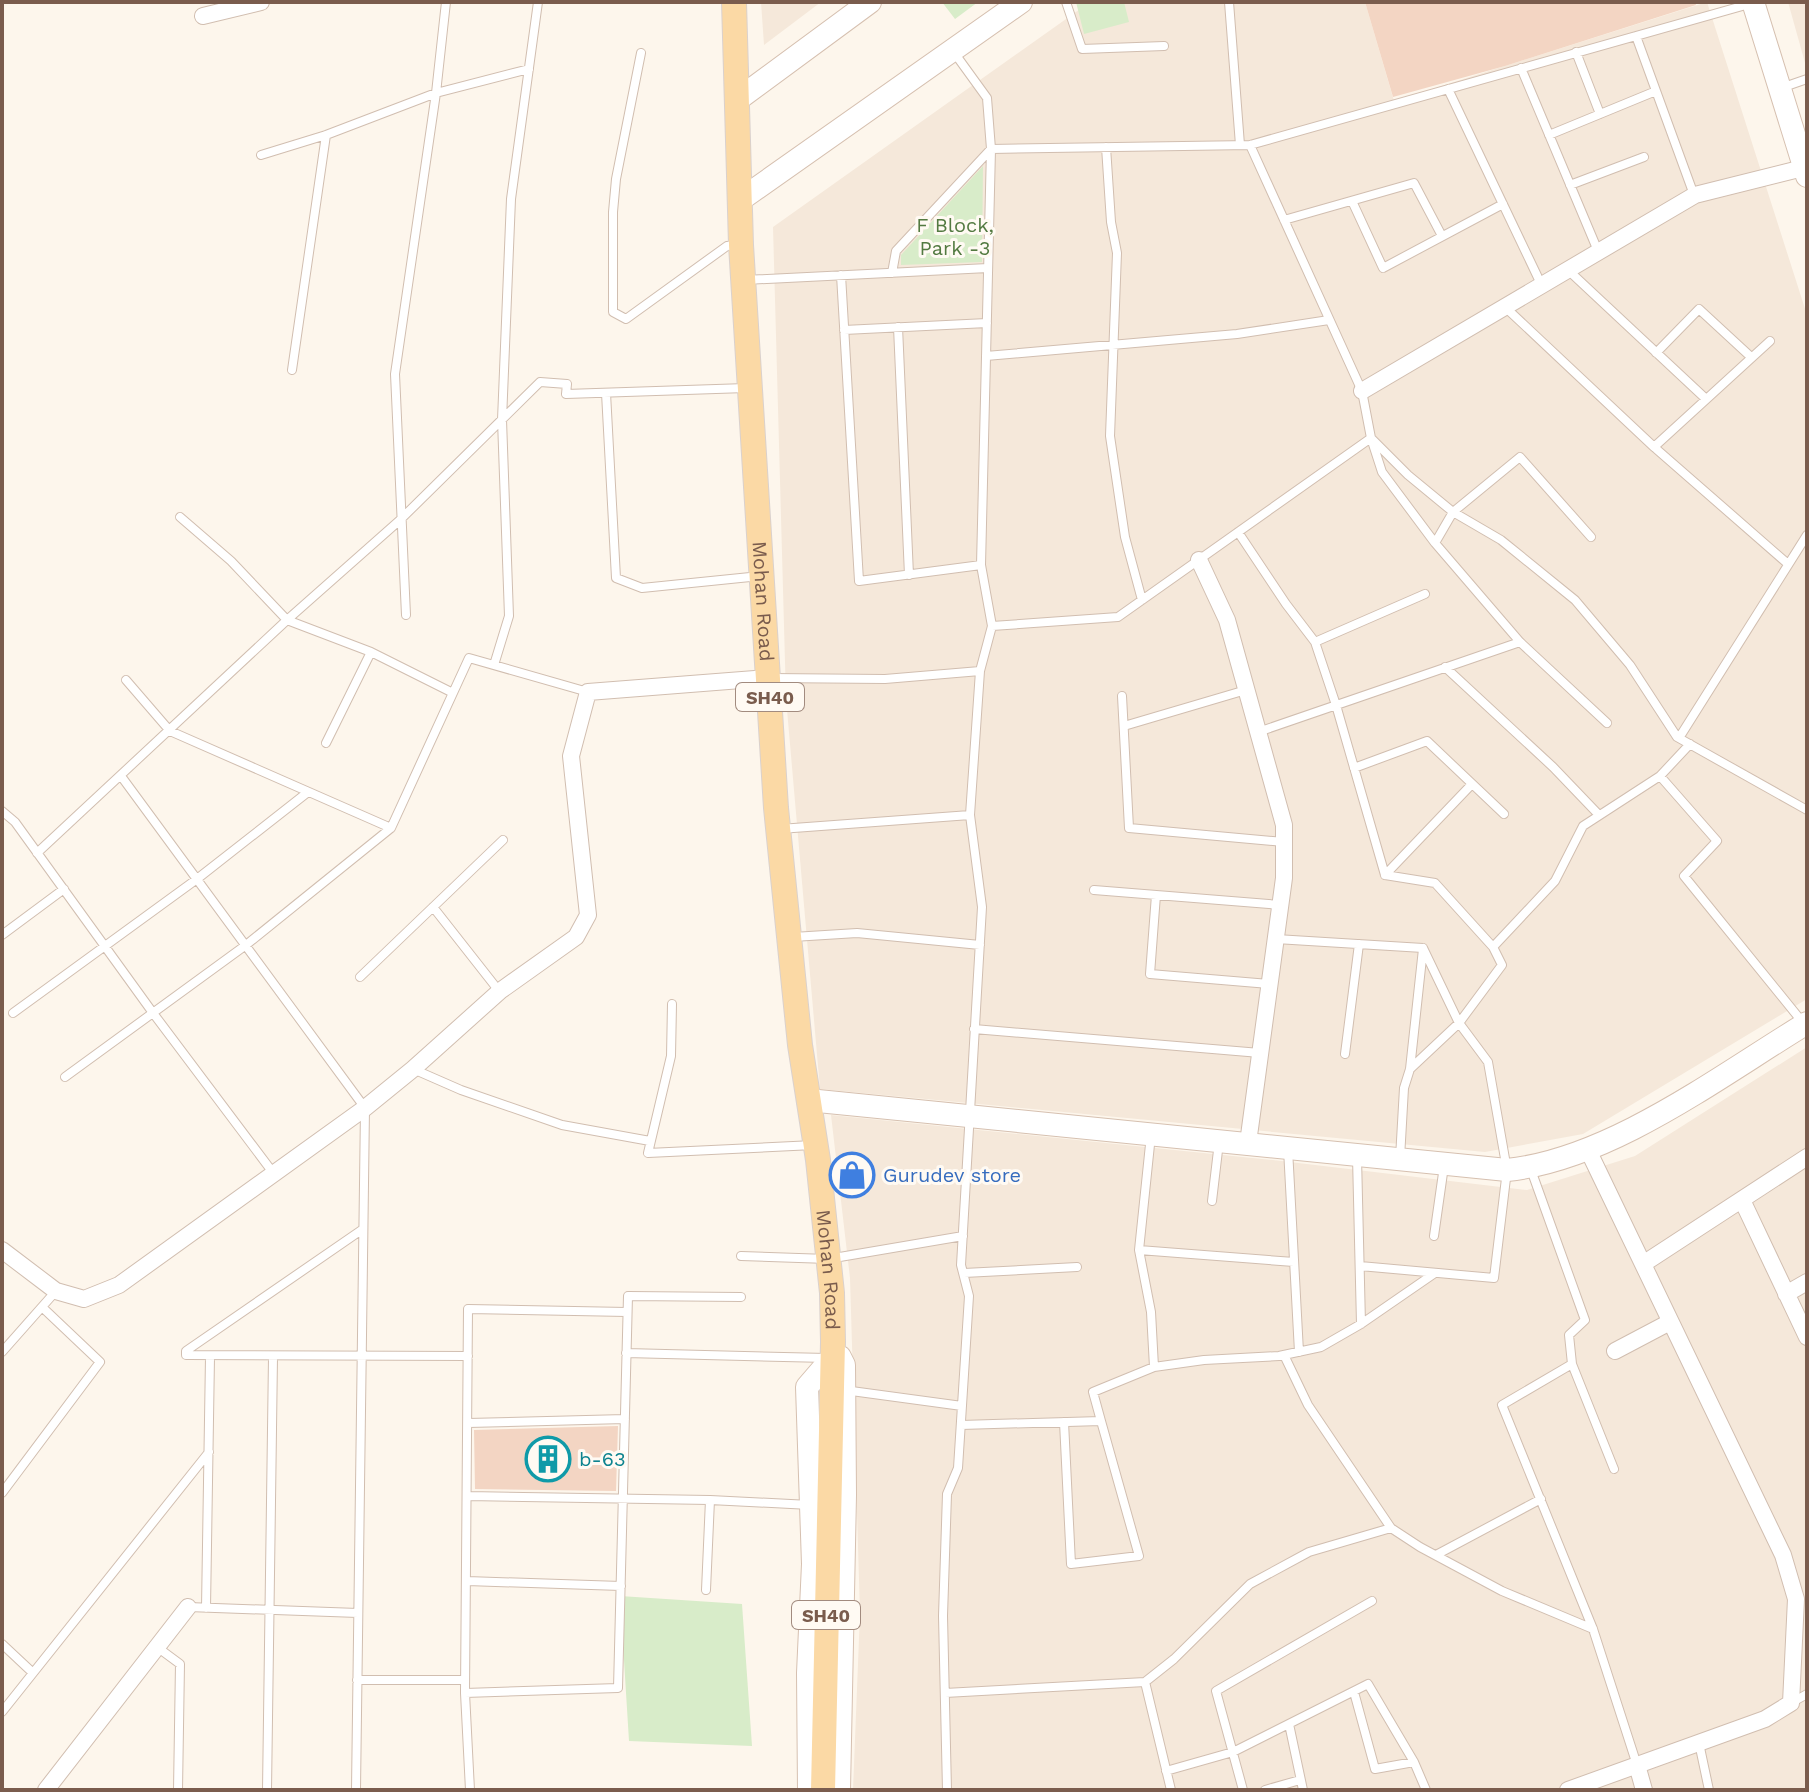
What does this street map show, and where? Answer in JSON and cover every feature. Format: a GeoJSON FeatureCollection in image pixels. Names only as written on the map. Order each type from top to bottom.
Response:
{"type":"FeatureCollection","features":[{"type":"Feature","properties":{"kind":"main road","name":"Mohan Road"},"geometry":{"type":"LineString","coordinates":[[734,2],[741,245],[779,829],[828,1259],[832,1350],[838,1390]]}},
{"type":"Feature","properties":{"kind":"main road","name":"SH40"},"geometry":{"type":"LineString","coordinates":[[823,1790],[829,1439],[838,1390]]}},
{"type":"Feature","properties":{"kind":"street"},"geometry":{"type":"LineString","coordinates":[[203,16],[261,2]]}},
{"type":"Feature","properties":{"kind":"street"},"geometry":{"type":"LineString","coordinates":[[737,100],[870,2]]}},
{"type":"Feature","properties":{"kind":"street"},"geometry":{"type":"LineString","coordinates":[[740,200],[1021,2]]}},
{"type":"Feature","properties":{"kind":"street"},"geometry":{"type":"LineString","coordinates":[[1362,391],[1695,195],[1806,170],[1754,2]]}},
{"type":"Feature","properties":{"kind":"street"},"geometry":{"type":"LineString","coordinates":[[1199,560],[1227,620],[1284,825],[1281,906],[1248,1143]]}},
{"type":"Feature","properties":{"kind":"street"},"geometry":{"type":"LineString","coordinates":[[2,1250],[56,1291],[84,1299],[119,1285],[365,1108],[500,991],[576,937],[588,915],[571,756],[588,692],[768,678]]}},
{"type":"Feature","properties":{"kind":"street"},"geometry":{"type":"LineString","coordinates":[[808,1100],[1507,1170],[1530,1167],[1588,1150],[1658,1114],[1806,1024]]}},
{"type":"Feature","properties":{"kind":"street"},"geometry":{"type":"LineString","coordinates":[[1568,1790],[1765,1719],[1791,1703],[1801,1596],[1588,1150]]}},
{"type":"Feature","properties":{"kind":"street"},"geometry":{"type":"LineString","coordinates":[[1643,1264],[1807,1157]]}},
{"type":"Feature","properties":{"kind":"street"},"geometry":{"type":"LineString","coordinates":[[1742,1200],[1807,1337]]}},
{"type":"Feature","properties":{"kind":"street"},"geometry":{"type":"LineString","coordinates":[[1786,1294],[1807,1282]]}},
{"type":"Feature","properties":{"kind":"street"},"geometry":{"type":"LineString","coordinates":[[1615,1351],[1670,1322]]}},
{"type":"Feature","properties":{"kind":"street"},"geometry":{"type":"LineString","coordinates":[[809,1790],[808,1673],[813,1564],[807,1387],[832,1350]]}},
{"type":"Feature","properties":{"kind":"street"},"geometry":{"type":"LineString","coordinates":[[838,1390],[845,1495],[839,1790]]}},
{"type":"Feature","properties":{"kind":"street"},"geometry":{"type":"LineString","coordinates":[[46,1790],[188,1607]]}},
{"type":"Feature","properties":{"kind":"street"},"geometry":{"type":"LineString","coordinates":[[1637,1765],[1644,1790]]}},
{"type":"Feature","properties":{"kind":"lane"},"geometry":{"type":"LineString","coordinates":[[406,615],[395,374],[436,93],[446,2]]}},
{"type":"Feature","properties":{"kind":"lane"},"geometry":{"type":"LineString","coordinates":[[494,665],[509,616],[502,420],[511,199],[538,2]]}},
{"type":"Feature","properties":{"kind":"lane"},"geometry":{"type":"LineString","coordinates":[[1066,2],[1082,49],[1164,46]]}},
{"type":"Feature","properties":{"kind":"lane"},"geometry":{"type":"LineString","coordinates":[[1229,2],[1240,145]]}},
{"type":"Feature","properties":{"kind":"lane"},"geometry":{"type":"LineString","coordinates":[[892,273],[896,251],[991,149],[1250,145],[1754,2]]}},
{"type":"Feature","properties":{"kind":"lane"},"geometry":{"type":"LineString","coordinates":[[1636,36],[1695,195]]}},
{"type":"Feature","properties":{"kind":"lane"},"geometry":{"type":"LineString","coordinates":[[947,1790],[943,1616],[947,1494],[958,1468],[969,1296],[961,1265],[982,907],[970,815],[980,671],[992,626],[981,565],[991,149],[987,98],[952,50]]}},
{"type":"Feature","properties":{"kind":"lane"},"geometry":{"type":"LineString","coordinates":[[1576,52],[1600,114]]}},
{"type":"Feature","properties":{"kind":"lane"},"geometry":{"type":"LineString","coordinates":[[641,53],[616,179],[613,312],[626,319],[727,246],[741,245]]}},
{"type":"Feature","properties":{"kind":"lane"},"geometry":{"type":"LineString","coordinates":[[1521,68],[1599,252]]}},
{"type":"Feature","properties":{"kind":"lane"},"geometry":{"type":"LineString","coordinates":[[261,155],[326,135],[436,93],[529,69]]}},
{"type":"Feature","properties":{"kind":"lane"},"geometry":{"type":"LineString","coordinates":[[1780,88],[1807,79]]}},
{"type":"Feature","properties":{"kind":"lane"},"geometry":{"type":"LineString","coordinates":[[1448,89],[1542,286]]}},
{"type":"Feature","properties":{"kind":"lane"},"geometry":{"type":"LineString","coordinates":[[1549,135],[1656,91]]}},
{"type":"Feature","properties":{"kind":"lane"},"geometry":{"type":"LineString","coordinates":[[292,370],[326,135]]}},
{"type":"Feature","properties":{"kind":"lane"},"geometry":{"type":"LineString","coordinates":[[1250,145],[1362,391],[1371,438],[1382,472],[1435,543],[1520,642],[1607,723]]}},
{"type":"Feature","properties":{"kind":"lane"},"geometry":{"type":"LineString","coordinates":[[1106,147],[1111,222],[1117,253],[1110,436],[1125,537],[1142,600]]}},
{"type":"Feature","properties":{"kind":"lane"},"geometry":{"type":"LineString","coordinates":[[1570,185],[1644,157]]}},
{"type":"Feature","properties":{"kind":"lane"},"geometry":{"type":"LineString","coordinates":[[1284,220],[1414,183],[1442,236]]}},
{"type":"Feature","properties":{"kind":"lane"},"geometry":{"type":"LineString","coordinates":[[1352,201],[1383,268],[1503,204]]}},
{"type":"Feature","properties":{"kind":"lane"},"geometry":{"type":"LineString","coordinates":[[743,280],[988,268]]}},
{"type":"Feature","properties":{"kind":"lane"},"geometry":{"type":"LineString","coordinates":[[1568,270],[1706,399]]}},
{"type":"Feature","properties":{"kind":"lane"},"geometry":{"type":"LineString","coordinates":[[841,275],[859,581],[981,565]]}},
{"type":"Feature","properties":{"kind":"lane"},"geometry":{"type":"LineString","coordinates":[[1505,307],[1654,447],[1788,564]]}},
{"type":"Feature","properties":{"kind":"lane"},"geometry":{"type":"LineString","coordinates":[[1656,353],[1699,309],[1751,357]]}},
{"type":"Feature","properties":{"kind":"lane"},"geometry":{"type":"LineString","coordinates":[[986,356],[1237,334],[1329,320]]}},
{"type":"Feature","properties":{"kind":"lane"},"geometry":{"type":"LineString","coordinates":[[844,330],[987,323]]}},
{"type":"Feature","properties":{"kind":"lane"},"geometry":{"type":"LineString","coordinates":[[898,327],[909,575]]}},
{"type":"Feature","properties":{"kind":"lane"},"geometry":{"type":"LineString","coordinates":[[1654,447],[1770,341]]}},
{"type":"Feature","properties":{"kind":"lane"},"geometry":{"type":"LineString","coordinates":[[37,853],[287,620],[400,520],[540,382],[567,384],[566,394],[750,388]]}},
{"type":"Feature","properties":{"kind":"lane"},"geometry":{"type":"LineString","coordinates":[[606,393],[616,578],[642,588],[762,576]]}},
{"type":"Feature","properties":{"kind":"lane"},"geometry":{"type":"LineString","coordinates":[[1371,438],[1408,475],[1453,512],[1501,540],[1575,600],[1630,665],[1679,738],[1807,810]]}},
{"type":"Feature","properties":{"kind":"lane"},"geometry":{"type":"LineString","coordinates":[[992,626],[1118,617],[1371,438]]}},
{"type":"Feature","properties":{"kind":"lane"},"geometry":{"type":"LineString","coordinates":[[1435,543],[1453,512],[1520,457],[1591,537]]}},
{"type":"Feature","properties":{"kind":"lane"},"geometry":{"type":"LineString","coordinates":[[180,517],[231,561],[287,620],[371,652],[453,693]]}},
{"type":"Feature","properties":{"kind":"lane"},"geometry":{"type":"LineString","coordinates":[[1238,532],[1315,642],[1385,875]]}},
{"type":"Feature","properties":{"kind":"lane"},"geometry":{"type":"LineString","coordinates":[[1679,738],[1807,535]]}},
{"type":"Feature","properties":{"kind":"lane"},"geometry":{"type":"LineString","coordinates":[[1315,642],[1425,594]]}},
{"type":"Feature","properties":{"kind":"lane"},"geometry":{"type":"LineString","coordinates":[[1258,732],[1520,642]]}},
{"type":"Feature","properties":{"kind":"lane"},"geometry":{"type":"LineString","coordinates":[[326,743],[371,652]]}},
{"type":"Feature","properties":{"kind":"lane"},"geometry":{"type":"LineString","coordinates":[[65,1077],[246,945],[391,828],[469,658],[588,692]]}},
{"type":"Feature","properties":{"kind":"lane"},"geometry":{"type":"LineString","coordinates":[[1445,667],[1553,767],[1599,815]]}},
{"type":"Feature","properties":{"kind":"lane"},"geometry":{"type":"LineString","coordinates":[[768,678],[885,679],[980,671]]}},
{"type":"Feature","properties":{"kind":"lane"},"geometry":{"type":"LineString","coordinates":[[126,680],[170,731],[391,828]]}},
{"type":"Feature","properties":{"kind":"lane"},"geometry":{"type":"LineString","coordinates":[[1124,726],[1246,690]]}},
{"type":"Feature","properties":{"kind":"lane"},"geometry":{"type":"LineString","coordinates":[[1122,696],[1129,828],[1284,842]]}},
{"type":"Feature","properties":{"kind":"lane"},"geometry":{"type":"LineString","coordinates":[[1354,768],[1427,741],[1504,814]]}},
{"type":"Feature","properties":{"kind":"lane"},"geometry":{"type":"LineString","coordinates":[[1493,947],[1555,881],[1583,826],[1660,776],[1690,744]]}},
{"type":"Feature","properties":{"kind":"lane"},"geometry":{"type":"LineString","coordinates":[[121,776],[365,1108],[356,1790]]}},
{"type":"Feature","properties":{"kind":"lane"},"geometry":{"type":"LineString","coordinates":[[1660,776],[1717,841],[1684,876],[1806,1024]]}},
{"type":"Feature","properties":{"kind":"lane"},"geometry":{"type":"LineString","coordinates":[[1385,875],[1472,784]]}},
{"type":"Feature","properties":{"kind":"lane"},"geometry":{"type":"LineString","coordinates":[[13,1013],[197,879],[308,792]]}},
{"type":"Feature","properties":{"kind":"lane"},"geometry":{"type":"LineString","coordinates":[[2,811],[15,822],[274,1174]]}},
{"type":"Feature","properties":{"kind":"lane"},"geometry":{"type":"LineString","coordinates":[[779,829],[970,815]]}},
{"type":"Feature","properties":{"kind":"lane"},"geometry":{"type":"LineString","coordinates":[[360,977],[503,840]]}},
{"type":"Feature","properties":{"kind":"lane"},"geometry":{"type":"LineString","coordinates":[[1385,875],[1435,883],[1493,947],[1502,965],[1459,1023],[1410,1069]]}},
{"type":"Feature","properties":{"kind":"lane"},"geometry":{"type":"LineString","coordinates":[[2,935],[64,889]]}},
{"type":"Feature","properties":{"kind":"lane"},"geometry":{"type":"LineString","coordinates":[[1094,890],[1281,906]]}},
{"type":"Feature","properties":{"kind":"lane"},"geometry":{"type":"LineString","coordinates":[[1156,895],[1150,974],[1270,984]]}},
{"type":"Feature","properties":{"kind":"lane"},"geometry":{"type":"LineString","coordinates":[[433,907],[500,991]]}},
{"type":"Feature","properties":{"kind":"lane"},"geometry":{"type":"LineString","coordinates":[[789,937],[857,933],[980,945]]}},
{"type":"Feature","properties":{"kind":"lane"},"geometry":{"type":"LineString","coordinates":[[1276,939],[1423,948]]}},
{"type":"Feature","properties":{"kind":"lane"},"geometry":{"type":"LineString","coordinates":[[1345,1054],[1359,944]]}},
{"type":"Feature","properties":{"kind":"lane"},"geometry":{"type":"LineString","coordinates":[[1360,1266],[1494,1278],[1507,1170],[1488,1062],[1459,1023],[1423,948]]}},
{"type":"Feature","properties":{"kind":"lane"},"geometry":{"type":"LineString","coordinates":[[1400,1158],[1404,1088],[1410,1069],[1423,948]]}},
{"type":"Feature","properties":{"kind":"lane"},"geometry":{"type":"LineString","coordinates":[[672,1004],[671,1056],[648,1153],[815,1145]]}},
{"type":"Feature","properties":{"kind":"lane"},"geometry":{"type":"LineString","coordinates":[[974,1029],[1260,1053]]}},
{"type":"Feature","properties":{"kind":"lane"},"geometry":{"type":"LineString","coordinates":[[413,1069],[461,1090],[562,1125],[650,1141]]}},
{"type":"Feature","properties":{"kind":"lane"},"geometry":{"type":"LineString","coordinates":[[1151,1134],[1139,1250],[1151,1312],[1154,1367]]}},
{"type":"Feature","properties":{"kind":"lane"},"geometry":{"type":"LineString","coordinates":[[1212,1201],[1220,1140]]}},
{"type":"Feature","properties":{"kind":"lane"},"geometry":{"type":"LineString","coordinates":[[1287,1147],[1299,1352]]}},
{"type":"Feature","properties":{"kind":"lane"},"geometry":{"type":"LineString","coordinates":[[1357,1153],[1361,1324]]}},
{"type":"Feature","properties":{"kind":"lane"},"geometry":{"type":"LineString","coordinates":[[1434,1236],[1445,1162]]}},
{"type":"Feature","properties":{"kind":"lane"},"geometry":{"type":"LineString","coordinates":[[1530,1167],[1585,1320],[1569,1335],[1572,1364],[1614,1469]]}},
{"type":"Feature","properties":{"kind":"lane"},"geometry":{"type":"LineString","coordinates":[[363,1229],[186,1351],[186,1355],[468,1356]]}},
{"type":"Feature","properties":{"kind":"lane"},"geometry":{"type":"LineString","coordinates":[[741,1256],[828,1259],[963,1236]]}},
{"type":"Feature","properties":{"kind":"lane"},"geometry":{"type":"LineString","coordinates":[[1139,1250],[1294,1262]]}},
{"type":"Feature","properties":{"kind":"lane"},"geometry":{"type":"LineString","coordinates":[[964,1273],[1077,1267]]}},
{"type":"Feature","properties":{"kind":"lane"},"geometry":{"type":"LineString","coordinates":[[1064,1422],[1071,1564],[1139,1556],[1093,1392],[1154,1367],[1284,1355],[1321,1347],[1361,1324],[1435,1273]]}},
{"type":"Feature","properties":{"kind":"lane"},"geometry":{"type":"LineString","coordinates":[[2,1352],[56,1291]]}},
{"type":"Feature","properties":{"kind":"lane"},"geometry":{"type":"LineString","coordinates":[[465,1693],[618,1688],[628,1296],[741,1297]]}},
{"type":"Feature","properties":{"kind":"lane"},"geometry":{"type":"LineString","coordinates":[[2,1493],[100,1362],[42,1307]]}},
{"type":"Feature","properties":{"kind":"lane"},"geometry":{"type":"LineString","coordinates":[[470,1790],[465,1693],[468,1309],[627,1312]]}},
{"type":"Feature","properties":{"kind":"lane"},"geometry":{"type":"LineString","coordinates":[[626,1353],[832,1350]]}},
{"type":"Feature","properties":{"kind":"lane"},"geometry":{"type":"LineString","coordinates":[[1284,1355],[1308,1405],[1391,1528],[1502,1591],[1593,1629]]}},
{"type":"Feature","properties":{"kind":"lane"},"geometry":{"type":"LineString","coordinates":[[206,1608],[210,1357]]}},
{"type":"Feature","properties":{"kind":"lane"},"geometry":{"type":"LineString","coordinates":[[267,1790],[273,1357]]}},
{"type":"Feature","properties":{"kind":"lane"},"geometry":{"type":"LineString","coordinates":[[1572,1364],[1502,1405],[1593,1629],[1637,1765]]}},
{"type":"Feature","properties":{"kind":"lane"},"geometry":{"type":"LineString","coordinates":[[838,1390],[962,1406]]}},
{"type":"Feature","properties":{"kind":"lane"},"geometry":{"type":"LineString","coordinates":[[468,1423],[625,1419]]}},
{"type":"Feature","properties":{"kind":"lane"},"geometry":{"type":"LineString","coordinates":[[961,1425],[1101,1421]]}},
{"type":"Feature","properties":{"kind":"lane"},"geometry":{"type":"LineString","coordinates":[[2,1712],[209,1452]]}},
{"type":"Feature","properties":{"kind":"lane"},"geometry":{"type":"LineString","coordinates":[[468,1496],[811,1505]]}},
{"type":"Feature","properties":{"kind":"lane"},"geometry":{"type":"LineString","coordinates":[[1436,1555],[1541,1499]]}},
{"type":"Feature","properties":{"kind":"lane"},"geometry":{"type":"LineString","coordinates":[[706,1590],[710,1500]]}},
{"type":"Feature","properties":{"kind":"lane"},"geometry":{"type":"LineString","coordinates":[[945,1693],[1145,1682],[1174,1659],[1250,1584],[1309,1552],[1391,1528]]}},
{"type":"Feature","properties":{"kind":"lane"},"geometry":{"type":"LineString","coordinates":[[467,1581],[621,1586]]}},
{"type":"Feature","properties":{"kind":"lane"},"geometry":{"type":"LineString","coordinates":[[1243,1790],[1216,1691],[1372,1601]]}},
{"type":"Feature","properties":{"kind":"lane"},"geometry":{"type":"LineString","coordinates":[[188,1607],[358,1613]]}},
{"type":"Feature","properties":{"kind":"lane"},"geometry":{"type":"LineString","coordinates":[[2,1644],[33,1673]]}},
{"type":"Feature","properties":{"kind":"lane"},"geometry":{"type":"LineString","coordinates":[[157,1647],[180,1664],[178,1790]]}},
{"type":"Feature","properties":{"kind":"lane"},"geometry":{"type":"LineString","coordinates":[[357,1680],[465,1680]]}},
{"type":"Feature","properties":{"kind":"lane"},"geometry":{"type":"LineString","coordinates":[[1145,1682],[1171,1790]]}},
{"type":"Feature","properties":{"kind":"lane"},"geometry":{"type":"LineString","coordinates":[[1166,1771],[1233,1752],[1368,1684],[1414,1762],[1426,1790]]}},
{"type":"Feature","properties":{"kind":"lane"},"geometry":{"type":"LineString","coordinates":[[1354,1692],[1375,1769],[1414,1762]]}},
{"type":"Feature","properties":{"kind":"lane"},"geometry":{"type":"LineString","coordinates":[[1791,1703],[1807,1694]]}},
{"type":"Feature","properties":{"kind":"lane"},"geometry":{"type":"LineString","coordinates":[[1289,1724],[1303,1790]]}},
{"type":"Feature","properties":{"kind":"lane"},"geometry":{"type":"LineString","coordinates":[[1699,1743],[1709,1790]]}},
{"type":"Feature","properties":{"kind":"lane"},"geometry":{"type":"LineString","coordinates":[[1265,1790],[1300,1780]]}},
{"type":"Feature","properties":{"kind":"shaded area"},"geometry":{"type":"Polygon","coordinates":[[[761,2],[821,2],[764,45],[761,2]]]}},
{"type":"Feature","properties":{"kind":"shaded area"},"geometry":{"type":"Polygon","coordinates":[[[1090,2],[1365,2],[1394,101],[1707,2],[1807,315],[1807,999],[1583,1134],[1485,1152],[820,1089],[786,698],[773,227],[1090,2]]]}},
{"type":"Feature","properties":{"kind":"shaded area"},"geometry":{"type":"Polygon","coordinates":[[[1788,2],[1807,2],[1807,70],[1788,2]]]}},
{"type":"Feature","properties":{"kind":"shaded area"},"geometry":{"type":"Polygon","coordinates":[[[1807,1047],[1807,1790],[853,1790],[860,1613],[850,1278],[831,1115],[1273,1160],[1527,1190],[1635,1156],[1807,1047]]]}},
{"type":"Feature","properties":{"kind":"green space"},"geometry":{"type":"Polygon","coordinates":[[[942,2],[978,2],[955,19],[942,2]]]}},
{"type":"Feature","properties":{"kind":"green space"},"geometry":{"type":"Polygon","coordinates":[[[1076,2],[1124,2],[1129,22],[1084,34],[1076,2]]]}},
{"type":"Feature","properties":{"kind":"green space","name":"F Block, Park -3"},"geometry":{"type":"Polygon","coordinates":[[[983,166],[982,262],[901,265],[901,255],[983,166]]]}},
{"type":"Feature","properties":{"kind":"green space"},"geometry":{"type":"Polygon","coordinates":[[[620,1596],[742,1604],[752,1746],[629,1741],[620,1596]]]}},
{"type":"Feature","properties":{"kind":"building"},"geometry":{"type":"Polygon","coordinates":[[[1365,2],[1695,2],[1696,5],[1505,66],[1393,97],[1365,2]]]}},
{"type":"Feature","properties":{"kind":"building","name":"b-63"},"geometry":{"type":"Polygon","coordinates":[[[618,1426],[616,1491],[475,1489],[474,1430],[618,1426]]]}},
{"type":"Feature","properties":{"kind":"place","name":"Gurudev store"},"geometry":{"type":"Point","coordinates":[852,1175]}},
{"type":"Feature","properties":{"kind":"place","name":"b-63"},"geometry":{"type":"Point","coordinates":[548,1459]}}]}
